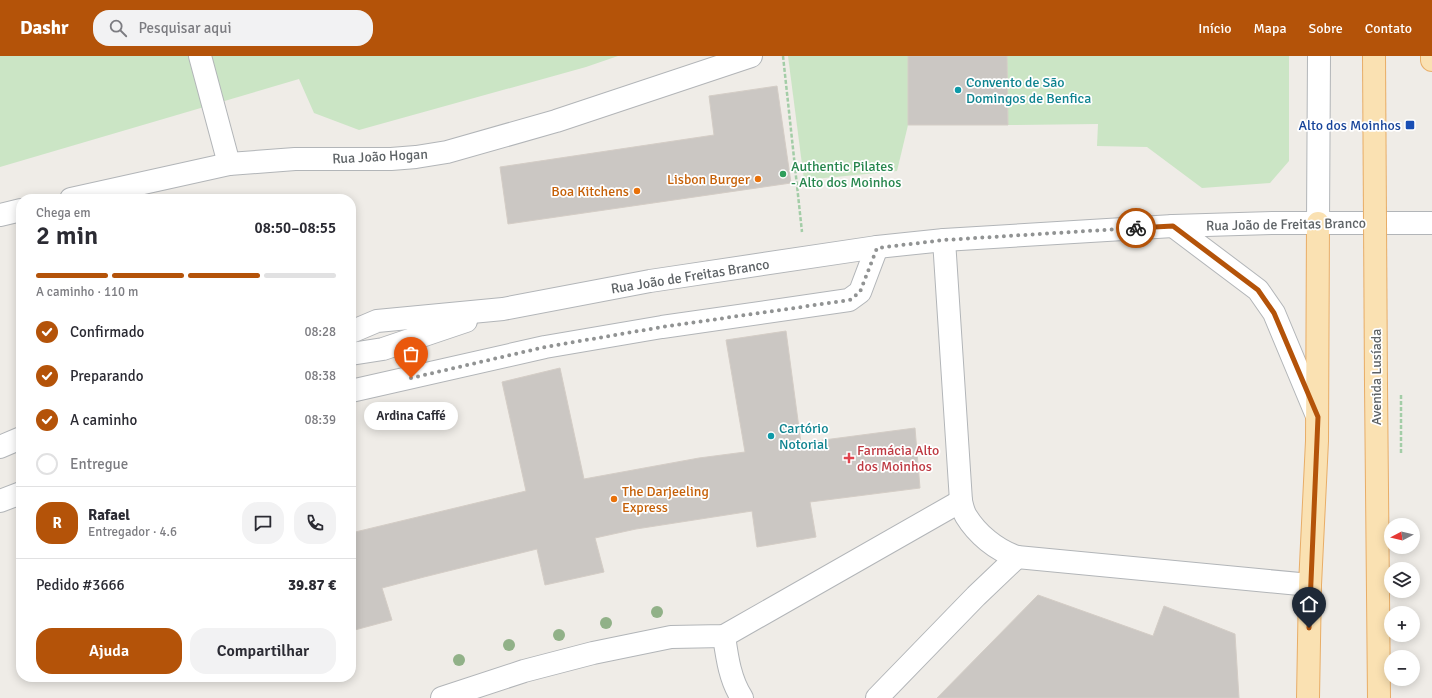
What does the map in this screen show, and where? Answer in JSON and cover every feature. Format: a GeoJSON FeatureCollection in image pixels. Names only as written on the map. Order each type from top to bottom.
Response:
{"type":"FeatureCollection","features":[{"type":"Feature","properties":{"kind":"main road","name":"Avenida Lusíada"},"geometry":{"type":"LineString","coordinates":[[1374,56],[1378,698]]}},
{"type":"Feature","properties":{"kind":"main road"},"geometry":{"type":"LineString","coordinates":[[1308,698],[1310,585],[1318,417],[1318,223]]}},
{"type":"Feature","properties":{"kind":"main road"},"geometry":{"type":"LineString","coordinates":[[1372,698],[1378,654]]}},
{"type":"Feature","properties":{"kind":"street"},"geometry":{"type":"LineString","coordinates":[[200,56],[229,164]]}},
{"type":"Feature","properties":{"kind":"street","name":"Rua João Hogan"},"geometry":{"type":"LineString","coordinates":[[94,194],[229,164],[295,159],[391,159],[447,152],[556,121],[751,56]]}},
{"type":"Feature","properties":{"kind":"street"},"geometry":{"type":"LineString","coordinates":[[1318,223],[1319,56]]}},
{"type":"Feature","properties":{"kind":"street"},"geometry":{"type":"LineString","coordinates":[[0,215],[16,211]]}},
{"type":"Feature","properties":{"kind":"street","name":"Rua João de Freitas Branco"},"geometry":{"type":"LineString","coordinates":[[356,330],[377,321],[503,309],[650,281],[804,258],[944,240],[1173,226],[1318,223],[1432,223]]}},
{"type":"Feature","properties":{"kind":"street"},"geometry":{"type":"LineString","coordinates":[[1173,226],[1258,290],[1274,313],[1318,417]]}},
{"type":"Feature","properties":{"kind":"street"},"geometry":{"type":"LineString","coordinates":[[944,240],[961,501],[965,515],[979,533],[996,547],[1017,557],[1310,585]]}},
{"type":"Feature","properties":{"kind":"street"},"geometry":{"type":"LineString","coordinates":[[356,390],[545,347],[662,327],[850,300],[860,292],[877,248]]}},
{"type":"Feature","properties":{"kind":"street","name":"Rua João de Freitas Branco"},"geometry":{"type":"LineString","coordinates":[[356,353],[383,349],[503,309]]}},
{"type":"Feature","properties":{"kind":"street"},"geometry":{"type":"LineString","coordinates":[[0,447],[16,440]]}},
{"type":"Feature","properties":{"kind":"street"},"geometry":{"type":"LineString","coordinates":[[0,501],[16,495]]}},
{"type":"Feature","properties":{"kind":"street"},"geometry":{"type":"LineString","coordinates":[[442,698],[524,671],[593,652],[671,637],[724,636],[961,501]]}},
{"type":"Feature","properties":{"kind":"street"},"geometry":{"type":"LineString","coordinates":[[878,698],[976,596],[1017,557]]}},
{"type":"Feature","properties":{"kind":"street"},"geometry":{"type":"LineString","coordinates":[[724,636],[729,667],[742,698]]}},
{"type":"Feature","properties":{"kind":"path"},"geometry":{"type":"LineString","coordinates":[[783,56],[804,258]]}},
{"type":"Feature","properties":{"kind":"green space"},"geometry":{"type":"Polygon","coordinates":[[[0,56],[618,56],[586,67],[359,130],[314,113],[299,79],[0,167],[0,56]]]}},
{"type":"Feature","properties":{"kind":"green space"},"geometry":{"type":"Polygon","coordinates":[[[788,56],[908,56],[908,125],[897,171],[804,180],[788,56]]]}},
{"type":"Feature","properties":{"kind":"green space"},"geometry":{"type":"Polygon","coordinates":[[[1007,56],[1289,56],[1289,161],[1270,183],[1202,188],[1147,147],[1097,146],[1098,124],[1008,125],[1007,56]]]}},
{"type":"Feature","properties":{"kind":"building","name":"Convento de São Domingos de Benfica"},"geometry":{"type":"Polygon","coordinates":[[[908,56],[1007,56],[1008,125],[908,125],[908,56]]]}},
{"type":"Feature","properties":{"kind":"building"},"geometry":{"type":"Polygon","coordinates":[[[777,86],[791,183],[508,224],[500,167],[714,135],[709,96],[777,86]]]}},
{"type":"Feature","properties":{"kind":"building"},"geometry":{"type":"Polygon","coordinates":[[[786,331],[801,443],[915,428],[920,488],[810,502],[816,537],[757,547],[752,511],[636,529],[595,538],[604,572],[545,585],[537,549],[424,577],[382,588],[392,620],[356,630],[356,532],[526,491],[502,382],[560,368],[584,479],[699,458],[745,452],[726,340],[786,331]]]}},
{"type":"Feature","properties":{"kind":"building"},"geometry":{"type":"Polygon","coordinates":[[[1038,595],[1153,636],[1164,606],[1235,634],[1239,698],[937,698],[1038,595]]]}},
{"type":"Feature","properties":{"kind":"way so far"},"geometry":{"type":"LineString","coordinates":[[411,378],[545,347],[662,327],[850,300],[860,292],[877,248],[944,240],[1136,228]]}},
{"type":"Feature","properties":{"kind":"place","name":"Convento de São Domingos de Benfica"},"geometry":{"type":"Point","coordinates":[958,90]}},
{"type":"Feature","properties":{"kind":"place","name":"Alto dos Moinhos"},"geometry":{"type":"Point","coordinates":[1410,125]}},
{"type":"Feature","properties":{"kind":"place","name":"Authentic Pilates - Alto dos Moinhos"},"geometry":{"type":"Point","coordinates":[783,174]}},
{"type":"Feature","properties":{"kind":"place","name":"Lisbon Burger"},"geometry":{"type":"Point","coordinates":[758,179]}},
{"type":"Feature","properties":{"kind":"place","name":"Boa Kitchens"},"geometry":{"type":"Point","coordinates":[637,191]}},
{"type":"Feature","properties":{"kind":"place","name":"Ardina Caffé"},"geometry":{"type":"Point","coordinates":[411,378]}},
{"type":"Feature","properties":{"kind":"place","name":"Cartório Notorial"},"geometry":{"type":"Point","coordinates":[771,436]}},
{"type":"Feature","properties":{"kind":"place","name":"Farmácia Alto dos Moinhos"},"geometry":{"type":"Point","coordinates":[849,458]}},
{"type":"Feature","properties":{"kind":"place","name":"The Darjeeling Express"},"geometry":{"type":"Point","coordinates":[614,499]}},
{"type":"Feature","properties":{"kind":"route"},"geometry":{"type":"LineString","coordinates":[[1136,228],[1173,226],[1258,290],[1274,313],[1318,417],[1309,628]]}}]}
